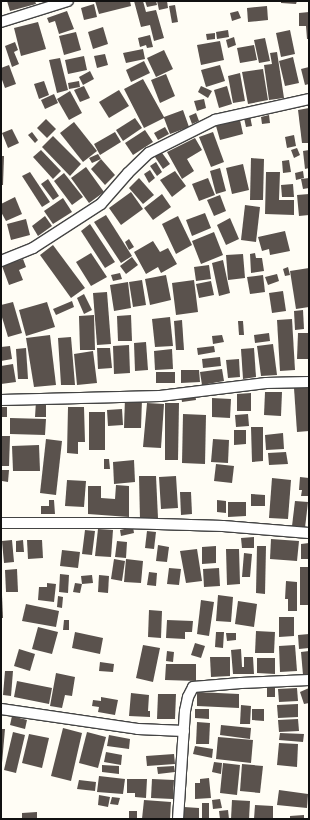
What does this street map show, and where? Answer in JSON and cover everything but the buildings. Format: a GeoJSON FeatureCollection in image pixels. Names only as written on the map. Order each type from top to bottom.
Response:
{"type":"FeatureCollection","features":[{"type":"Feature","properties":{"kind":"street"},"geometry":{"type":"LineString","coordinates":[[1,22],[57,2],[68,1]]}},
{"type":"Feature","properties":{"kind":"street"},"geometry":{"type":"LineString","coordinates":[[1,261],[32,248],[101,204],[128,173],[149,153],[215,120],[309,99]]}},
{"type":"Feature","properties":{"kind":"street"},"geometry":{"type":"LineString","coordinates":[[1,400],[160,396],[266,384],[309,382]]}},
{"type":"Feature","properties":{"kind":"street"},"geometry":{"type":"LineString","coordinates":[[1,523],[132,523],[223,526],[309,533]]}},
{"type":"Feature","properties":{"kind":"street"},"geometry":{"type":"LineString","coordinates":[[178,819],[185,711],[188,697],[193,688],[241,683],[309,680]]}},
{"type":"Feature","properties":{"kind":"street"},"geometry":{"type":"LineString","coordinates":[[1,709],[138,729],[184,731]]}}]}
